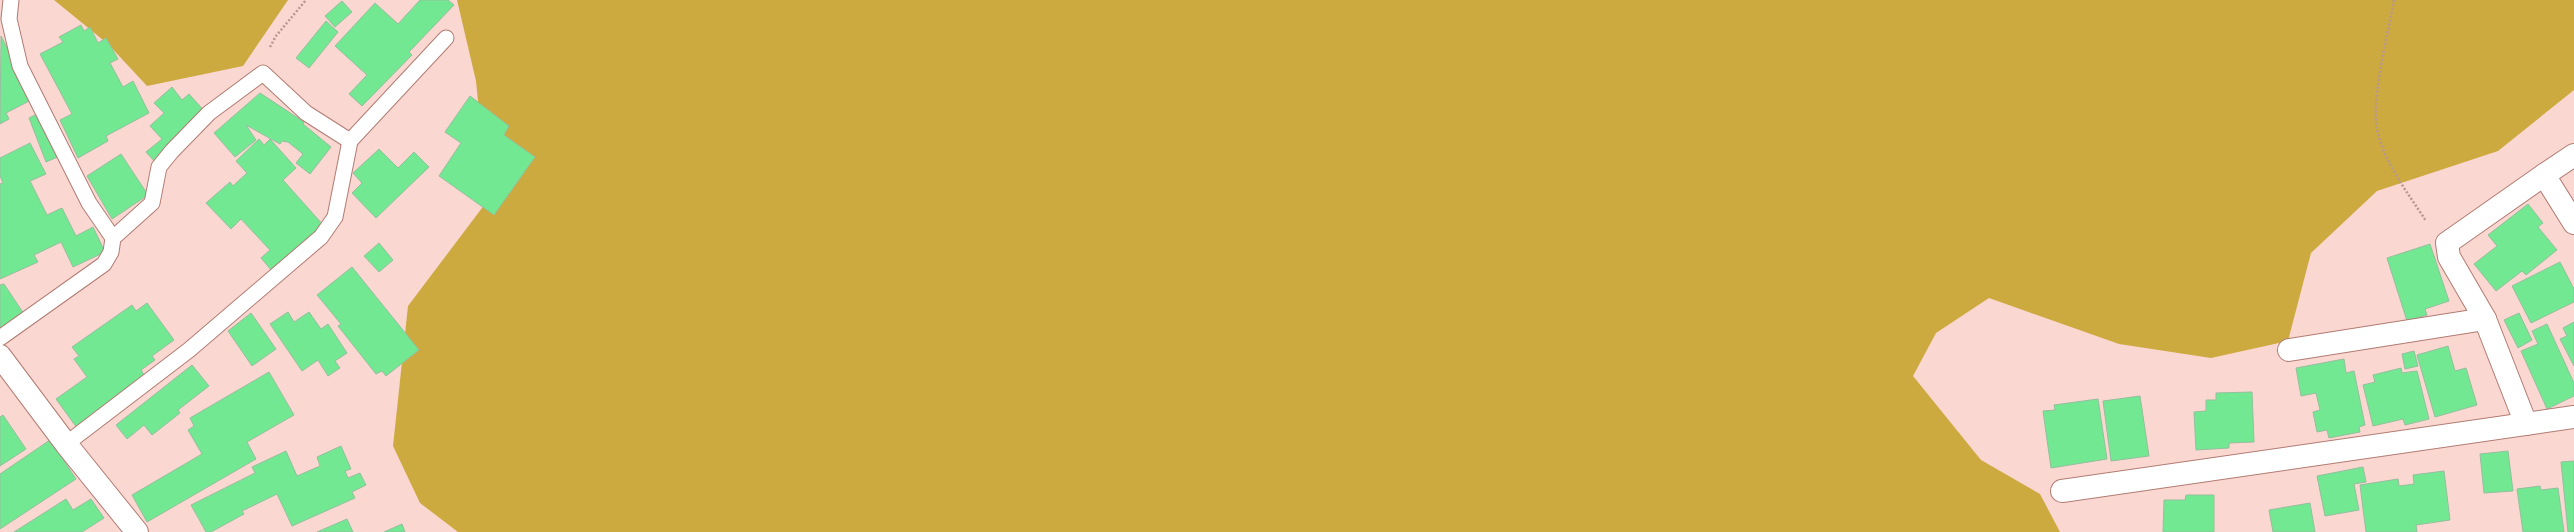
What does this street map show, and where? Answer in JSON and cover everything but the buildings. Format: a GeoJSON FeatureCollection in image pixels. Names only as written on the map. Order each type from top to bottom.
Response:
{"type":"FeatureCollection","features":[{"type":"Feature","properties":{"kind":"street"},"geometry":{"type":"LineString","coordinates":[[2526,424],[2485,319],[2449,257],[2447,243],[2574,155]]}},
{"type":"Feature","properties":{"kind":"street"},"geometry":{"type":"LineString","coordinates":[[2544,175],[2574,223]]}},
{"type":"Feature","properties":{"kind":"street"},"geometry":{"type":"LineString","coordinates":[[2289,350],[2485,319]]}},
{"type":"Feature","properties":{"kind":"street"},"geometry":{"type":"LineString","coordinates":[[0,356],[66,444],[136,532]]}},
{"type":"Feature","properties":{"kind":"street"},"geometry":{"type":"LineString","coordinates":[[2062,491],[2574,417]]}},
{"type":"Feature","properties":{"kind":"lane"},"geometry":{"type":"LineString","coordinates":[[11,0],[9,19],[20,66],[89,203],[113,238]]}},
{"type":"Feature","properties":{"kind":"lane"},"geometry":{"type":"LineString","coordinates":[[66,444],[188,350],[321,237],[335,217],[350,141],[446,38]]}},
{"type":"Feature","properties":{"kind":"lane"},"geometry":{"type":"LineString","coordinates":[[0,338],[104,264],[111,252],[113,238],[152,204],[159,167],[172,151],[209,113],[263,73],[306,113],[350,141]]}},
{"type":"Feature","properties":{"kind":"path"},"geometry":{"type":"LineString","coordinates":[[263,73],[266,54],[276,36],[306,0]]}},
{"type":"Feature","properties":{"kind":"path"},"geometry":{"type":"LineString","coordinates":[[2394,0],[2385,50],[2376,121],[2386,155],[2395,172],[2432,230],[2447,243]]}},
{"type":"Feature","properties":{"kind":"shaded area"},"geometry":{"type":"Polygon","coordinates":[[[54,0],[288,0],[243,66],[147,86],[108,44],[54,0]]]}},
{"type":"Feature","properties":{"kind":"shaded area"},"geometry":{"type":"Polygon","coordinates":[[[457,0],[2574,0],[2574,90],[2498,151],[2377,191],[2311,253],[2288,341],[2211,358],[2119,344],[1989,298],[1936,333],[1913,376],[1981,460],[2040,494],[2060,532],[458,532],[420,503],[393,446],[408,306],[488,200],[476,81],[457,0]]]}}]}
